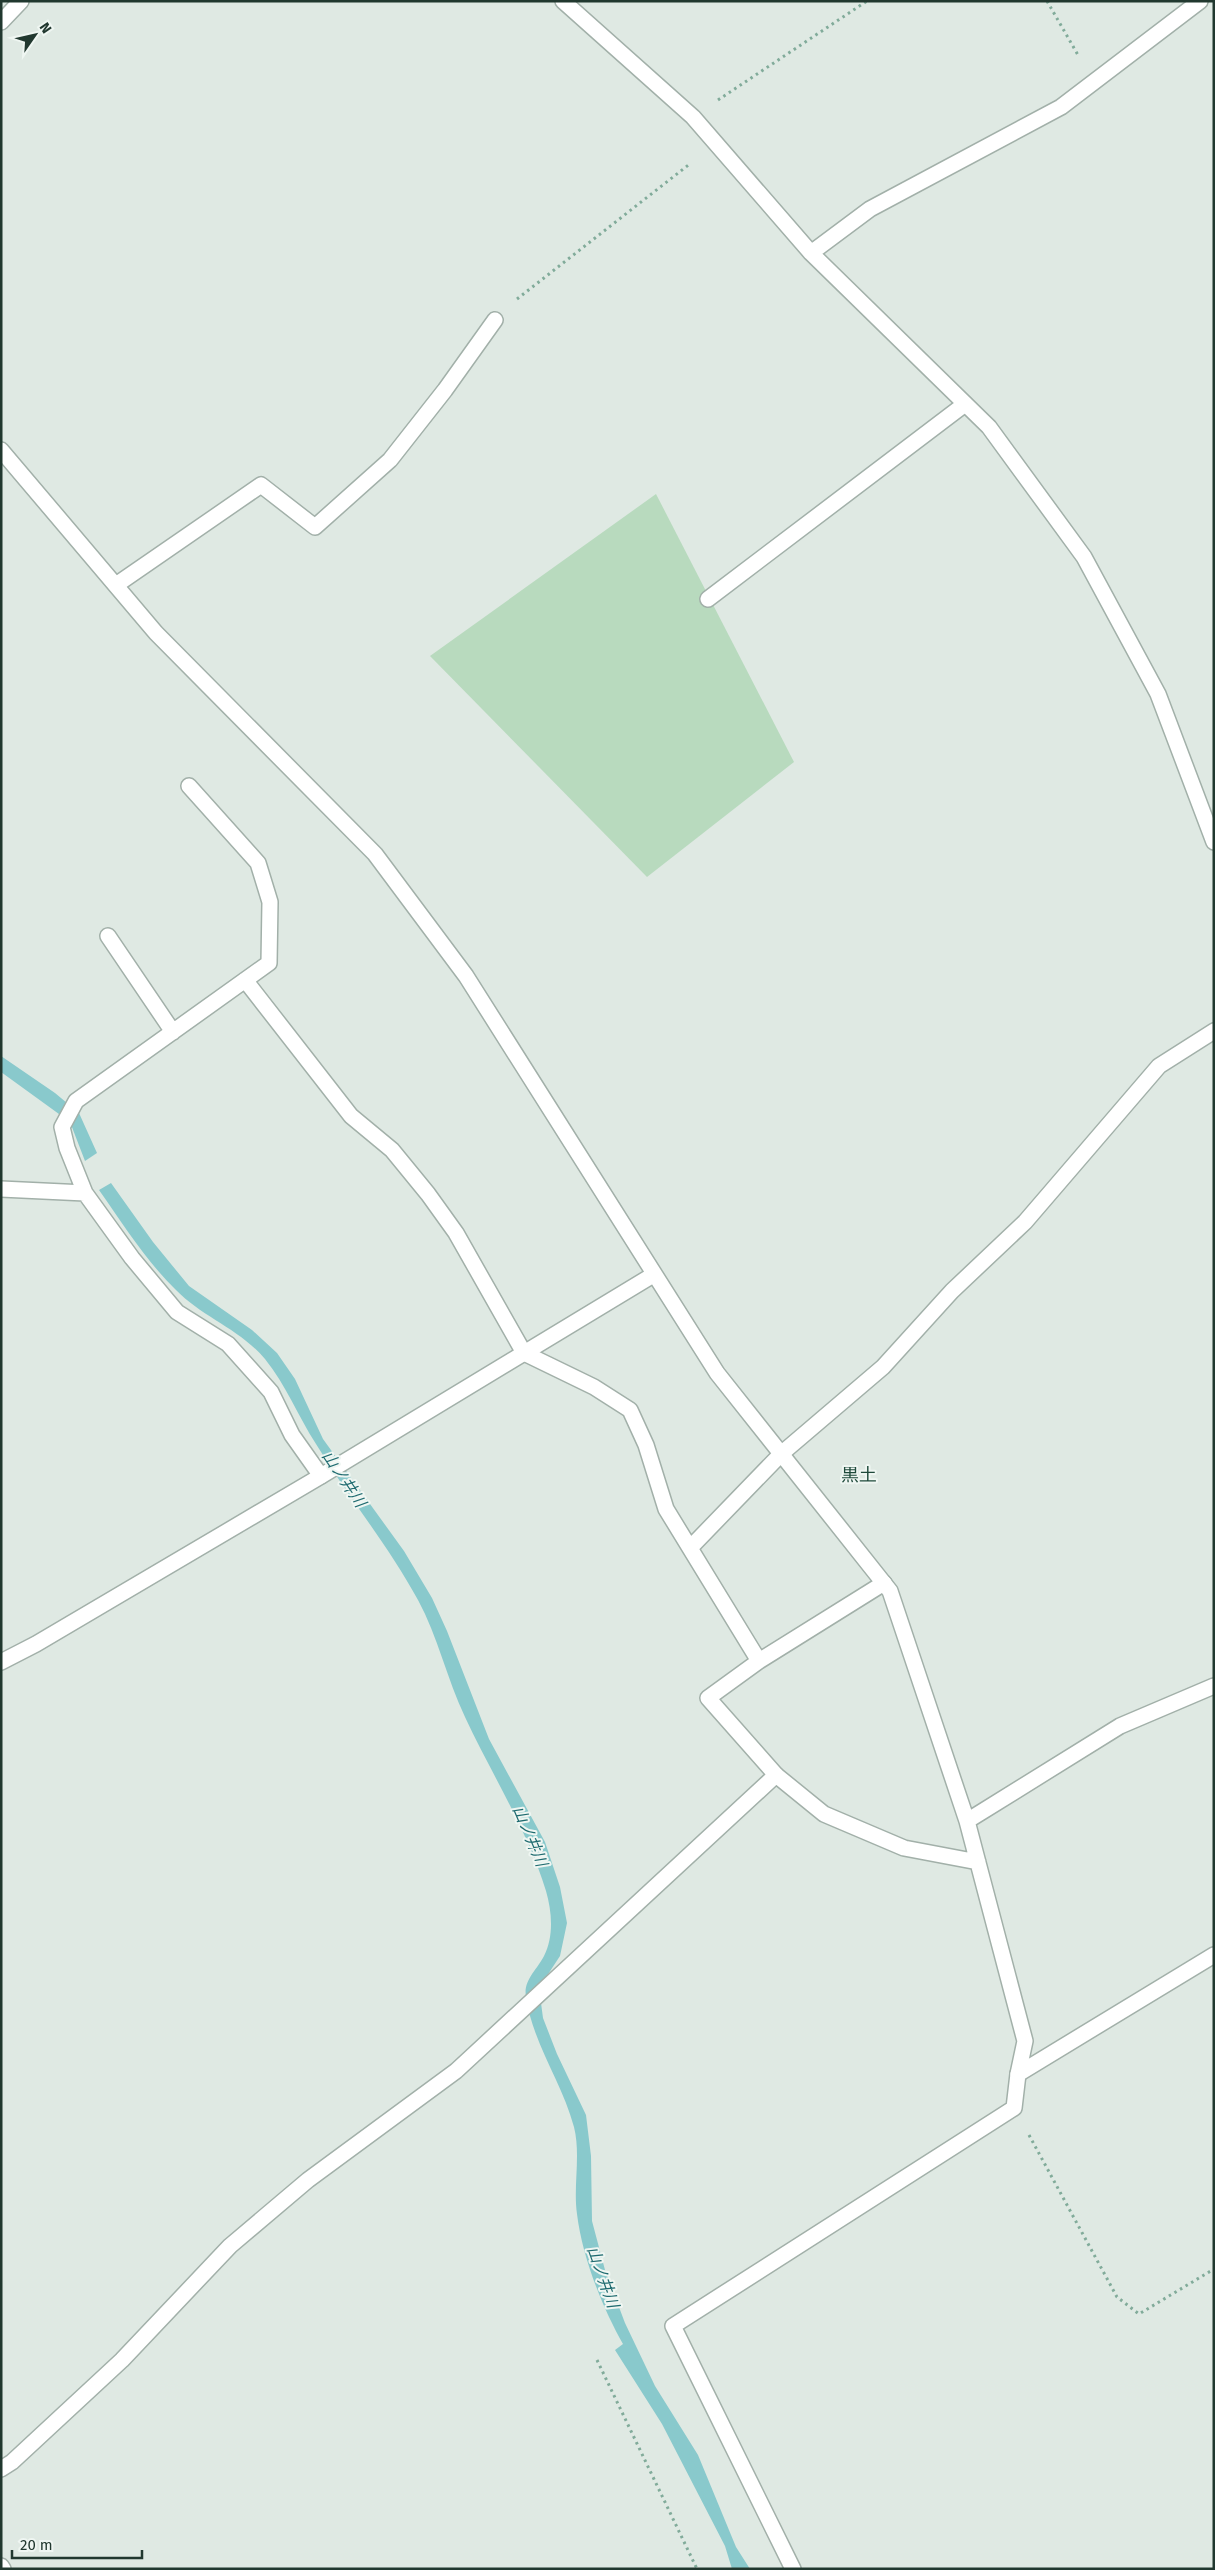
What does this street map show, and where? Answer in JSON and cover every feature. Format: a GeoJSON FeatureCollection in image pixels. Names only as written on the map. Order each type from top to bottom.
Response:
{"type":"FeatureCollection","features":[{"type":"Feature","properties":{"kind":"street"},"geometry":{"type":"LineString","coordinates":[[1,22],[21,1]]}},
{"type":"Feature","properties":{"kind":"street"},"geometry":{"type":"LineString","coordinates":[[564,1],[693,117],[811,254],[990,427],[1084,557],[1158,694],[1214,842]]}},
{"type":"Feature","properties":{"kind":"street"},"geometry":{"type":"LineString","coordinates":[[811,254],[870,208],[1061,107],[1200,1]]}},
{"type":"Feature","properties":{"kind":"street"},"geometry":{"type":"LineString","coordinates":[[116,585],[261,485],[315,527],[390,460],[445,390],[495,320]]}},
{"type":"Feature","properties":{"kind":"street"},"geometry":{"type":"LineString","coordinates":[[708,599],[965,404]]}},
{"type":"Feature","properties":{"kind":"street"},"geometry":{"type":"LineString","coordinates":[[1,450],[156,633],[375,854],[466,976],[653,1274],[717,1372],[890,1591],[966,1821],[1025,2041],[1018,2074],[1014,2108],[673,2326],[793,2569]]}},
{"type":"Feature","properties":{"kind":"street"},"geometry":{"type":"LineString","coordinates":[[189,786],[258,863],[270,902],[269,963],[76,1101],[62,1127],[67,1148],[84,1193],[177,1312],[228,1344],[271,1392],[292,1435],[321,1476]]}},
{"type":"Feature","properties":{"kind":"street"},"geometry":{"type":"LineString","coordinates":[[108,936],[172,1032]]}},
{"type":"Feature","properties":{"kind":"street"},"geometry":{"type":"LineString","coordinates":[[244,980],[351,1116],[392,1150],[428,1194],[456,1233],[524,1353],[594,1387],[630,1410],[646,1445],[666,1509],[759,1661]]}},
{"type":"Feature","properties":{"kind":"street"},"geometry":{"type":"LineString","coordinates":[[690,1548],[781,1454],[882,1367],[952,1291],[1025,1222],[1159,1066],[1214,1031]]}},
{"type":"Feature","properties":{"kind":"street"},"geometry":{"type":"LineString","coordinates":[[1,1189],[84,1193]]}},
{"type":"Feature","properties":{"kind":"street"},"geometry":{"type":"LineString","coordinates":[[1,1662],[36,1644],[321,1476],[653,1274]]}},
{"type":"Feature","properties":{"kind":"street"},"geometry":{"type":"LineString","coordinates":[[884,1583],[759,1661],[708,1698],[776,1775],[824,1814],[904,1848],[978,1862]]}},
{"type":"Feature","properties":{"kind":"street"},"geometry":{"type":"LineString","coordinates":[[966,1821],[1120,1726],[1214,1686]]}},
{"type":"Feature","properties":{"kind":"street"},"geometry":{"type":"LineString","coordinates":[[1,2469],[12,2462],[122,2360],[230,2246],[308,2180],[456,2071],[776,1775]]}},
{"type":"Feature","properties":{"kind":"street"},"geometry":{"type":"LineString","coordinates":[[1018,2074],[1214,1955]]}},
{"type":"Feature","properties":{"kind":"path"},"geometry":{"type":"LineString","coordinates":[[693,117],[867,1]]}},
{"type":"Feature","properties":{"kind":"path"},"geometry":{"type":"LineString","coordinates":[[1047,1],[1094,82]]}},
{"type":"Feature","properties":{"kind":"path"},"geometry":{"type":"LineString","coordinates":[[495,320],[521,295],[716,143]]}},
{"type":"Feature","properties":{"kind":"path"},"geometry":{"type":"LineString","coordinates":[[1014,2108],[1117,2297],[1128,2307],[1139,2314],[1214,2269]]}},
{"type":"Feature","properties":{"kind":"path"},"geometry":{"type":"LineString","coordinates":[[597,2360],[697,2569]]}},
{"type":"Feature","properties":{"kind":"green space"},"geometry":{"type":"Polygon","coordinates":[[[656,494],[794,762],[647,877],[430,656],[656,494]]]}},
{"type":"Feature","properties":{"kind":"water"},"geometry":{"type":"Polygon","coordinates":[[[1,1056],[55,1093],[79,1113],[97,1153],[85,1161],[70,1122],[1,1072],[1,1056]]]}},
{"type":"Feature","properties":{"kind":"water","name":"山ノ井川"},"geometry":{"type":"Polygon","coordinates":[[[111,1183],[153,1242],[189,1286],[252,1330],[277,1353],[295,1379],[323,1439],[404,1551],[432,1598],[447,1631],[489,1739],[545,1842],[560,1887],[567,1923],[560,1956],[539,1988],[543,2018],[557,2054],[586,2115],[591,2156],[592,2221],[605,2270],[625,2323],[655,2386],[698,2455],[736,2547],[750,2569],[732,2569],[725,2546],[662,2424],[615,2350],[623,2344],[594,2281],[583,2247],[576,2203],[577,2148],[574,2127],[569,2110],[535,2031],[526,1997],[527,1985],[544,1956],[551,1932],[550,1907],[546,1891],[519,1824],[475,1739],[459,1703],[425,1614],[394,1560],[341,1483],[303,1423],[286,1390],[265,1359],[244,1339],[197,1308],[165,1279],[135,1242],[99,1190],[111,1183]]]}},
{"type":"Feature","properties":{"kind":"district","name":"黒土"},"geometry":{"type":"Point","coordinates":[859,1475]}}]}
